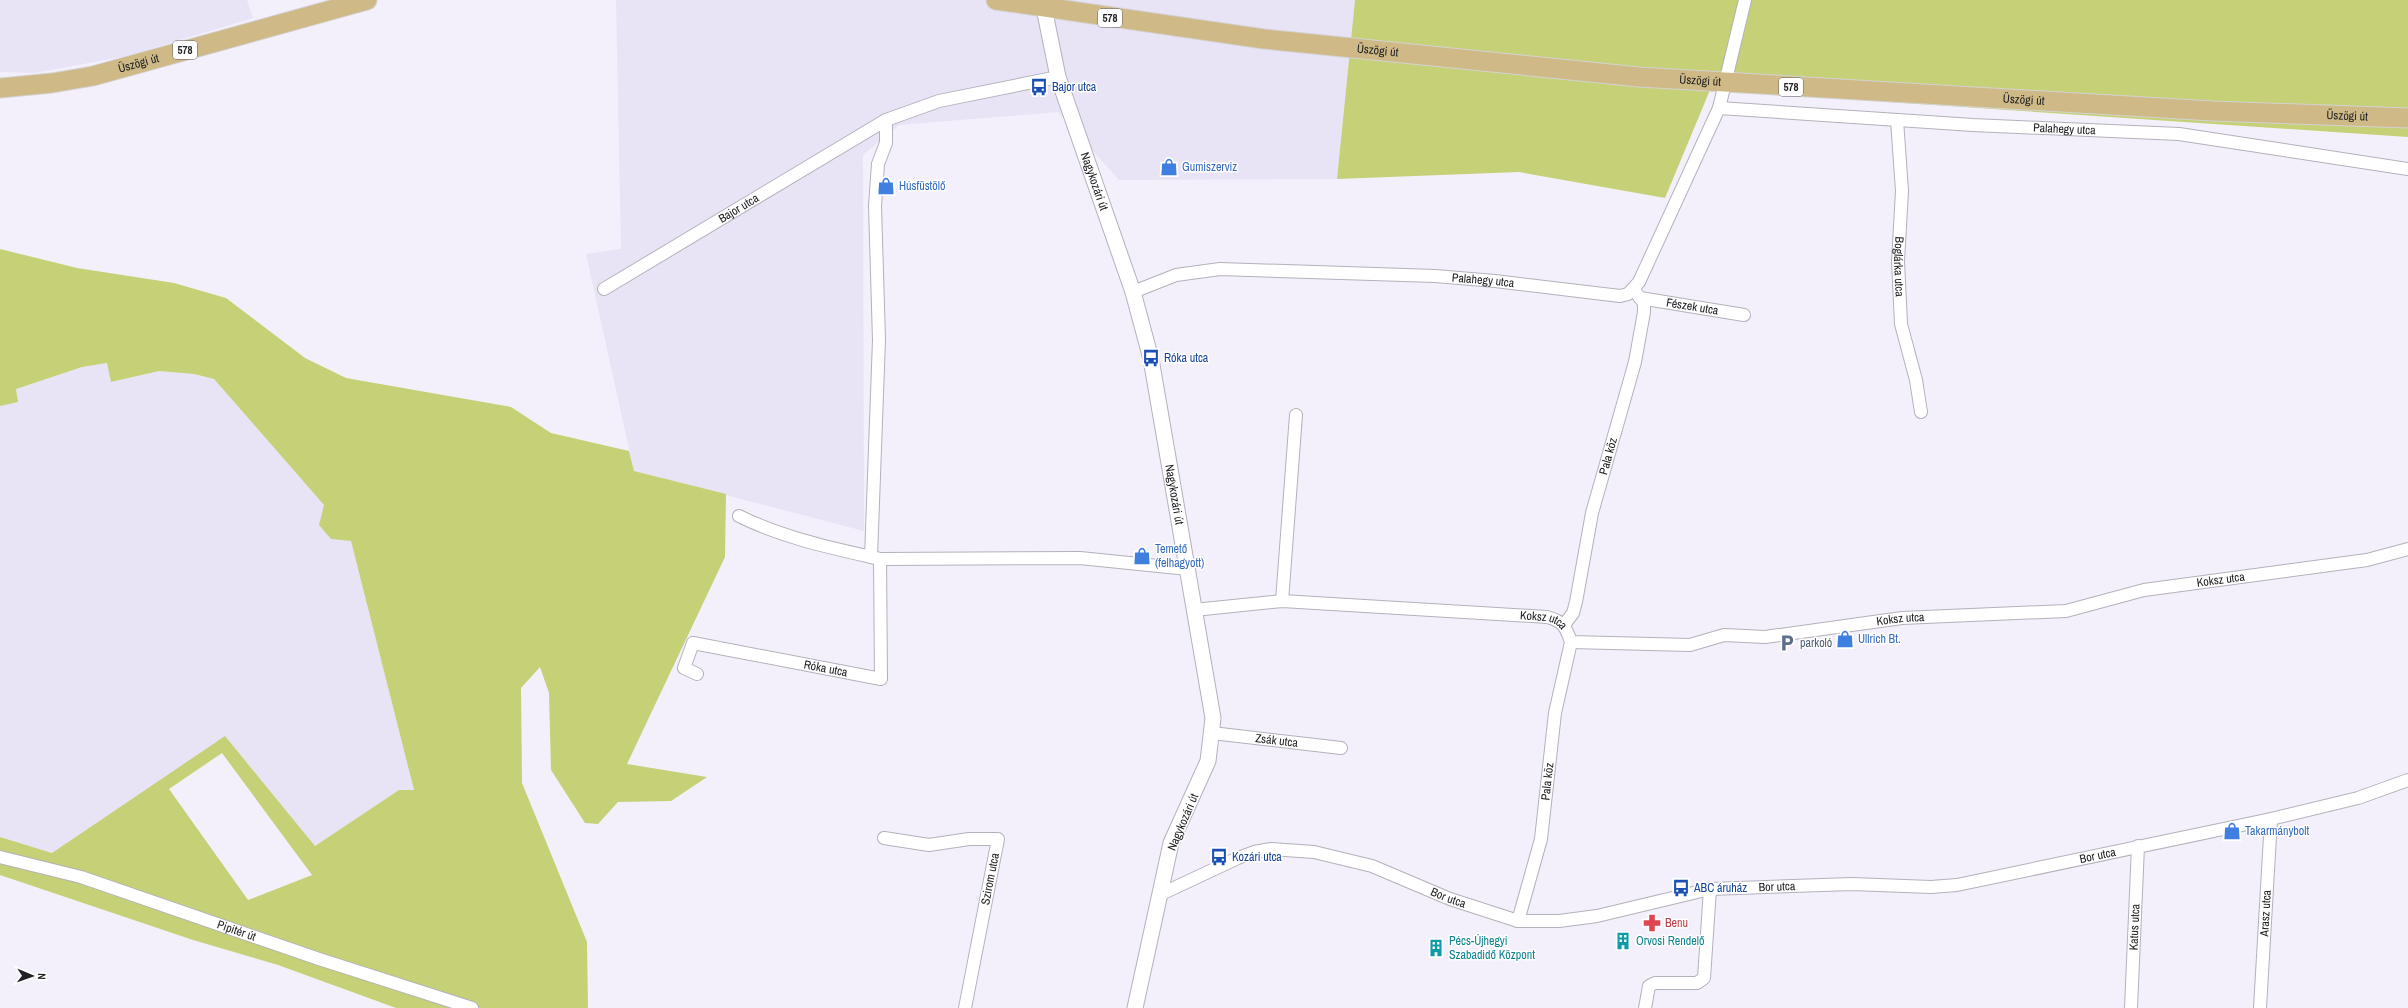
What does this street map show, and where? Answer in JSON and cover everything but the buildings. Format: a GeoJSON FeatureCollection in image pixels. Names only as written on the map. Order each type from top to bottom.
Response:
{"type":"FeatureCollection","features":[{"type":"Feature","properties":{"kind":"main road","name":"Üszögi út"},"geometry":{"type":"LineString","coordinates":[[0,88],[52,83],[93,76],[367,0]]}},
{"type":"Feature","properties":{"kind":"main road","name":"Üszögi út"},"geometry":{"type":"LineString","coordinates":[[996,0],[1045,4],[1264,39],[1639,77],[1726,84],[2213,111],[2408,118]]}},
{"type":"Feature","properties":{"kind":"street"},"geometry":{"type":"LineString","coordinates":[[1637,294],[1720,108],[1745,0]]}},
{"type":"Feature","properties":{"kind":"street","name":"Nagykozári út"},"geometry":{"type":"LineString","coordinates":[[1045,4],[1058,77],[1133,292],[1151,359],[1212,712],[1212,733],[1208,761],[1172,843],[1135,1008]]}},
{"type":"Feature","properties":{"kind":"street","name":"Bajor utca"},"geometry":{"type":"LineString","coordinates":[[604,289],[886,120],[938,101],[1058,77]]}},
{"type":"Feature","properties":{"kind":"street","name":"Palahegy utca"},"geometry":{"type":"LineString","coordinates":[[1720,108],[1896,120],[2180,134],[2408,169]]}},
{"type":"Feature","properties":{"kind":"street","name":"Róka utca"},"geometry":{"type":"LineString","coordinates":[[697,674],[684,668],[693,643],[881,679],[876,558],[879,340],[875,206],[878,164],[886,142],[886,120]]}},
{"type":"Feature","properties":{"kind":"street","name":"Boglárka utca"},"geometry":{"type":"LineString","coordinates":[[1896,120],[1902,191],[1898,261],[1901,324],[1916,380],[1921,412]]}},
{"type":"Feature","properties":{"kind":"street","name":"Palahegy utca"},"geometry":{"type":"LineString","coordinates":[[1133,292],[1176,275],[1220,269],[1435,276],[1495,281],[1620,296],[1637,294]]}},
{"type":"Feature","properties":{"kind":"street","name":"Fészek utca"},"geometry":{"type":"LineString","coordinates":[[1637,294],[1744,315]]}},
{"type":"Feature","properties":{"kind":"street","name":"Pala köz"},"geometry":{"type":"LineString","coordinates":[[1564,625],[1574,613],[1592,513],[1635,362],[1644,312],[1644,304],[1637,294]]}},
{"type":"Feature","properties":{"kind":"street"},"geometry":{"type":"LineString","coordinates":[[1282,601],[1296,415]]}},
{"type":"Feature","properties":{"kind":"street"},"geometry":{"type":"LineString","coordinates":[[739,516],[761,526],[830,547],[876,558],[1080,558],[1188,569]]}},
{"type":"Feature","properties":{"kind":"street","name":"Koksz utca"},"geometry":{"type":"LineString","coordinates":[[1194,610],[1282,601],[1547,617],[1556,619],[1564,625],[1571,642],[1690,645],[1724,635],[1764,636],[1902,618],[2066,611],[2144,590],[2366,560],[2408,549]]}},
{"type":"Feature","properties":{"kind":"street","name":"Pala köz"},"geometry":{"type":"LineString","coordinates":[[1518,921],[1541,839],[1555,713],[1571,642]]}},
{"type":"Feature","properties":{"kind":"street","name":"Zsák utca"},"geometry":{"type":"LineString","coordinates":[[1212,733],[1341,748]]}},
{"type":"Feature","properties":{"kind":"street","name":"Bor utca"},"geometry":{"type":"LineString","coordinates":[[1160,896],[1194,877],[1254,852],[1290,849],[1341,857],[1372,866],[1450,898],[1518,921],[1559,921],[1597,916],[1710,890],[1852,884],[1931,887],[1957,885],[1998,878],[2138,846],[2271,819],[2358,798],[2408,780]]}},
{"type":"Feature","properties":{"kind":"street","name":"Arasz utca"},"geometry":{"type":"LineString","coordinates":[[2260,1008],[2271,819]]}},
{"type":"Feature","properties":{"kind":"street","name":"Szirom utca"},"geometry":{"type":"LineString","coordinates":[[884,838],[929,845],[969,839],[998,840],[965,1008]]}},
{"type":"Feature","properties":{"kind":"street","name":"Katus utca"},"geometry":{"type":"LineString","coordinates":[[2131,1008],[2138,846]]}},
{"type":"Feature","properties":{"kind":"street","name":"Pipitér út"},"geometry":{"type":"LineString","coordinates":[[0,857],[81,877],[312,956],[472,1008]]}},
{"type":"Feature","properties":{"kind":"street"},"geometry":{"type":"LineString","coordinates":[[1645,1008],[1649,986],[1666,982],[1697,983],[1704,978],[1710,890]]}},
{"type":"Feature","properties":{"kind":"shaded area"},"geometry":{"type":"Polygon","coordinates":[[[0,0],[247,0],[253,18],[127,56],[34,73],[0,72],[0,0]]]}},
{"type":"Feature","properties":{"kind":"shaded area"},"geometry":{"type":"Polygon","coordinates":[[[616,0],[1355,0],[1337,179],[1119,180],[1058,112],[899,125],[863,155],[864,531],[634,471],[586,254],[621,249],[616,0]]]}},
{"type":"Feature","properties":{"kind":"shaded area"},"geometry":{"type":"Polygon","coordinates":[[[108,363],[112,382],[159,371],[194,374],[214,379],[324,505],[331,539],[351,541],[414,790],[399,790],[315,846],[225,736],[52,853],[0,837],[0,406],[18,402],[16,389],[82,367],[108,363]]]}},
{"type":"Feature","properties":{"kind":"green space"},"geometry":{"type":"Polygon","coordinates":[[[1355,0],[2408,0],[2408,137],[1710,90],[1665,198],[1519,172],[1337,179],[1355,0]]]}},
{"type":"Feature","properties":{"kind":"green space"},"geometry":{"type":"Polygon","coordinates":[[[0,249],[77,268],[174,283],[226,298],[305,358],[346,378],[511,407],[551,433],[629,451],[634,471],[726,494],[725,557],[627,764],[707,777],[671,801],[618,802],[598,824],[585,823],[551,770],[549,693],[540,667],[521,688],[522,783],[587,942],[588,1008],[396,1008],[278,965],[193,940],[0,875],[0,837],[52,853],[225,736],[315,846],[399,790],[414,790],[351,541],[331,539],[319,525],[324,505],[214,379],[194,374],[159,371],[111,382],[107,363],[82,367],[16,389],[18,402],[0,406],[0,249]],[[222,753],[169,789],[248,900],[312,875],[222,753]]]}},
{"type":"Feature","properties":{"kind":"place","name":"Bajor utca"},"geometry":{"type":"Point","coordinates":[1039,87]}},
{"type":"Feature","properties":{"kind":"place","name":"Gumiszerviz"},"geometry":{"type":"Point","coordinates":[1169,167]}},
{"type":"Feature","properties":{"kind":"place","name":"Húsfüstölő"},"geometry":{"type":"Point","coordinates":[886,186]}},
{"type":"Feature","properties":{"kind":"place","name":"Róka utca"},"geometry":{"type":"Point","coordinates":[1151,358]}},
{"type":"Feature","properties":{"kind":"place","name":"Temető (felhagyott)"},"geometry":{"type":"Point","coordinates":[1142,556]}},
{"type":"Feature","properties":{"kind":"place","name":"Ullrich Bt."},"geometry":{"type":"Point","coordinates":[1845,639]}},
{"type":"Feature","properties":{"kind":"place","name":"parkoló"},"geometry":{"type":"Point","coordinates":[1787,643]}},
{"type":"Feature","properties":{"kind":"place","name":"Takarmánybolt"},"geometry":{"type":"Point","coordinates":[2232,831]}},
{"type":"Feature","properties":{"kind":"place","name":"Kozári utca"},"geometry":{"type":"Point","coordinates":[1219,857]}},
{"type":"Feature","properties":{"kind":"place","name":"ABC áruház"},"geometry":{"type":"Point","coordinates":[1681,888]}},
{"type":"Feature","properties":{"kind":"place","name":"Benu"},"geometry":{"type":"Point","coordinates":[1652,923]}},
{"type":"Feature","properties":{"kind":"place","name":"Orvosi Rendelő"},"geometry":{"type":"Point","coordinates":[1623,941]}},
{"type":"Feature","properties":{"kind":"place","name":"Pécs-Újhegyi Szabadidő Központ"},"geometry":{"type":"Point","coordinates":[1436,948]}}]}
